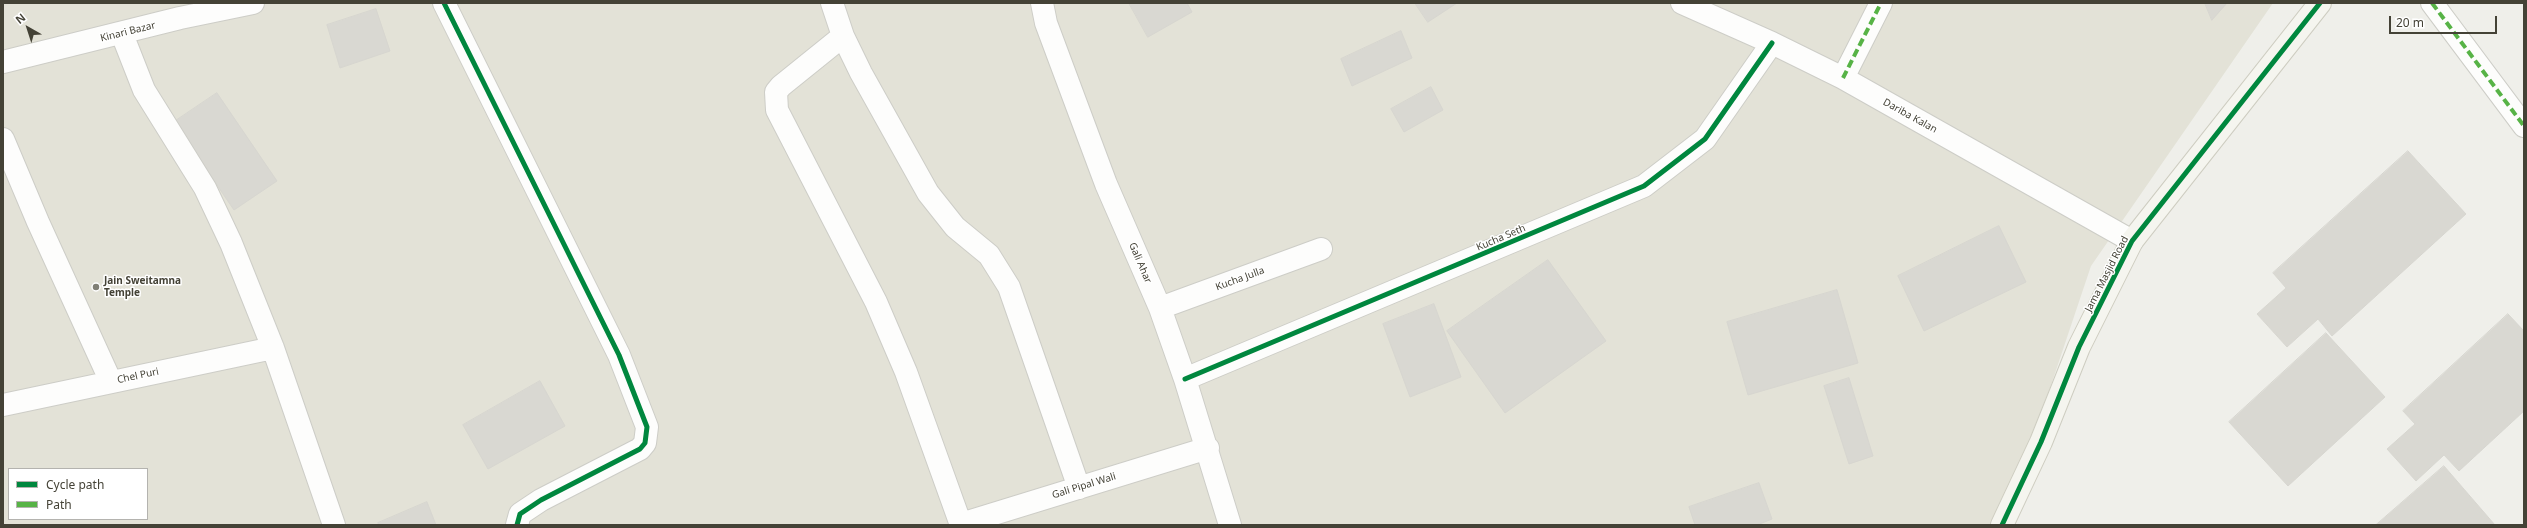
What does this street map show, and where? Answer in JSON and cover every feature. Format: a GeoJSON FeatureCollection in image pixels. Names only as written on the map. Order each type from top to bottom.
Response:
{"type":"FeatureCollection","features":[{"type":"Feature","properties":{"kind":"street","name":"Kinari Bazar"},"geometry":{"type":"LineString","coordinates":[[3,62],[122,34],[180,18],[253,3]]}},
{"type":"Feature","properties":{"kind":"street"},"geometry":{"type":"LineString","coordinates":[[444,3],[619,355],[647,427],[645,443],[640,449],[541,500],[520,514],[517,523]]}},
{"type":"Feature","properties":{"kind":"street"},"geometry":{"type":"LineString","coordinates":[[832,3],[843,36],[928,193],[956,227],[989,255],[1001,271],[1009,287],[1079,488]]}},
{"type":"Feature","properties":{"kind":"street","name":"Gali Ahar"},"geometry":{"type":"LineString","coordinates":[[1042,3],[1046,23],[1106,184],[1160,308],[1208,448],[1230,525]]}},
{"type":"Feature","properties":{"kind":"street","name":"Dariba Kalan"},"geometry":{"type":"LineString","coordinates":[[1682,3],[1772,43],[1843,78],[2132,241]]}},
{"type":"Feature","properties":{"kind":"street"},"geometry":{"type":"LineString","coordinates":[[1843,78],[1880,3]]}},
{"type":"Feature","properties":{"kind":"street","name":"Jama Masjid Road"},"geometry":{"type":"LineString","coordinates":[[2002,525],[2041,442],[2079,347],[2132,241],[2320,3]]}},
{"type":"Feature","properties":{"kind":"street"},"geometry":{"type":"LineString","coordinates":[[2432,3],[2524,126]]}},
{"type":"Feature","properties":{"kind":"street"},"geometry":{"type":"LineString","coordinates":[[122,34],[144,90],[205,188],[231,243],[273,348],[334,525]]}},
{"type":"Feature","properties":{"kind":"street"},"geometry":{"type":"LineString","coordinates":[[843,36],[781,86],[776,92],[777,110],[885,322],[906,372],[961,525]]}},
{"type":"Feature","properties":{"kind":"street","name":"Kucha Seth"},"geometry":{"type":"LineString","coordinates":[[1185,379],[1644,186],[1705,139],[1772,43]]}},
{"type":"Feature","properties":{"kind":"street"},"geometry":{"type":"LineString","coordinates":[[3,140],[38,222],[111,382]]}},
{"type":"Feature","properties":{"kind":"street","name":"Kucha Julla"},"geometry":{"type":"LineString","coordinates":[[1160,308],[1321,249]]}},
{"type":"Feature","properties":{"kind":"street","name":"Chel Puri"},"geometry":{"type":"LineString","coordinates":[[3,405],[273,348]]}},
{"type":"Feature","properties":{"kind":"street","name":"Gali Pipal Wali"},"geometry":{"type":"LineString","coordinates":[[961,525],[1208,448]]}},
{"type":"Feature","properties":{"kind":"shaded area"},"geometry":{"type":"Polygon","coordinates":[[[3,3],[2273,3],[2091,266],[2004,525],[3,525],[3,3]]]}},
{"type":"Feature","properties":{"kind":"building"},"geometry":{"type":"Polygon","coordinates":[[[1129,3],[1187,3],[1192,12],[1148,37],[1129,3]]]}},
{"type":"Feature","properties":{"kind":"building"},"geometry":{"type":"Polygon","coordinates":[[[1415,3],[1457,3],[1428,22],[1415,3]]]}},
{"type":"Feature","properties":{"kind":"building"},"geometry":{"type":"Polygon","coordinates":[[[2205,3],[2227,3],[2212,20],[2205,3]]]}},
{"type":"Feature","properties":{"kind":"building"},"geometry":{"type":"Polygon","coordinates":[[[376,9],[390,51],[340,68],[327,25],[376,9]]]}},
{"type":"Feature","properties":{"kind":"building"},"geometry":{"type":"Polygon","coordinates":[[[1401,31],[1412,58],[1352,86],[1341,59],[1401,31]]]}},
{"type":"Feature","properties":{"kind":"building"},"geometry":{"type":"Polygon","coordinates":[[[1431,87],[1443,110],[1404,132],[1391,109],[1431,87]]]}},
{"type":"Feature","properties":{"kind":"building"},"geometry":{"type":"Polygon","coordinates":[[[217,93],[277,181],[234,210],[174,122],[217,93]]]}},
{"type":"Feature","properties":{"kind":"building"},"geometry":{"type":"Polygon","coordinates":[[[2408,151],[2466,214],[2332,336],[2318,319],[2287,347],[2257,314],[2286,288],[2273,273],[2408,151]]]}},
{"type":"Feature","properties":{"kind":"building"},"geometry":{"type":"Polygon","coordinates":[[[1999,226],[2026,282],[1924,331],[1898,276],[1999,226]]]}},
{"type":"Feature","properties":{"kind":"building"},"geometry":{"type":"Polygon","coordinates":[[[1548,260],[1606,341],[1505,413],[1447,331],[1548,260]]]}},
{"type":"Feature","properties":{"kind":"building"},"geometry":{"type":"Polygon","coordinates":[[[1837,290],[1858,363],[1748,395],[1727,322],[1837,290]]]}},
{"type":"Feature","properties":{"kind":"building"},"geometry":{"type":"Polygon","coordinates":[[[1434,304],[1461,377],[1410,397],[1383,324],[1434,304]]]}},
{"type":"Feature","properties":{"kind":"building"},"geometry":{"type":"Polygon","coordinates":[[[2508,314],[2524,331],[2524,411],[2459,471],[2444,455],[2416,481],[2387,449],[2415,424],[2403,411],[2508,314]]]}},
{"type":"Feature","properties":{"kind":"building"},"geometry":{"type":"Polygon","coordinates":[[[2326,333],[2385,397],[2288,486],[2229,422],[2326,333]]]}},
{"type":"Feature","properties":{"kind":"building"},"geometry":{"type":"Polygon","coordinates":[[[1849,378],[1873,456],[1849,464],[1824,386],[1849,378]]]}},
{"type":"Feature","properties":{"kind":"building"},"geometry":{"type":"Polygon","coordinates":[[[540,381],[565,426],[488,469],[463,425],[540,381]]]}},
{"type":"Feature","properties":{"kind":"building"},"geometry":{"type":"Polygon","coordinates":[[[2444,466],[2495,525],[2376,525],[2444,466]]]}},
{"type":"Feature","properties":{"kind":"building"},"geometry":{"type":"Polygon","coordinates":[[[1759,483],[1772,519],[1757,525],[1695,525],[1689,507],[1759,483]]]}},
{"type":"Feature","properties":{"kind":"building"},"geometry":{"type":"Polygon","coordinates":[[[427,502],[436,525],[379,525],[378,523],[427,502]]]}},
{"type":"Feature","properties":{"kind":"marked path"},"geometry":{"type":"LineString","coordinates":[[1843,78],[1881,3]]}},
{"type":"Feature","properties":{"kind":"marked path"},"geometry":{"type":"LineString","coordinates":[[2432,3],[2524,126]]}},
{"type":"Feature","properties":{"kind":"cycle path"},"geometry":{"type":"LineString","coordinates":[[444,3],[619,355],[647,427],[645,443],[640,449],[541,500],[520,514],[517,525]]}},
{"type":"Feature","properties":{"kind":"cycle path"},"geometry":{"type":"LineString","coordinates":[[2002,525],[2041,442],[2079,347],[2132,241],[2320,3]]}},
{"type":"Feature","properties":{"kind":"cycle path"},"geometry":{"type":"LineString","coordinates":[[1185,379],[1644,186],[1705,139],[1772,43]]}},
{"type":"Feature","properties":{"kind":"place","name":"Jain Sweitamna Temple"},"geometry":{"type":"Point","coordinates":[96,287]}}]}
